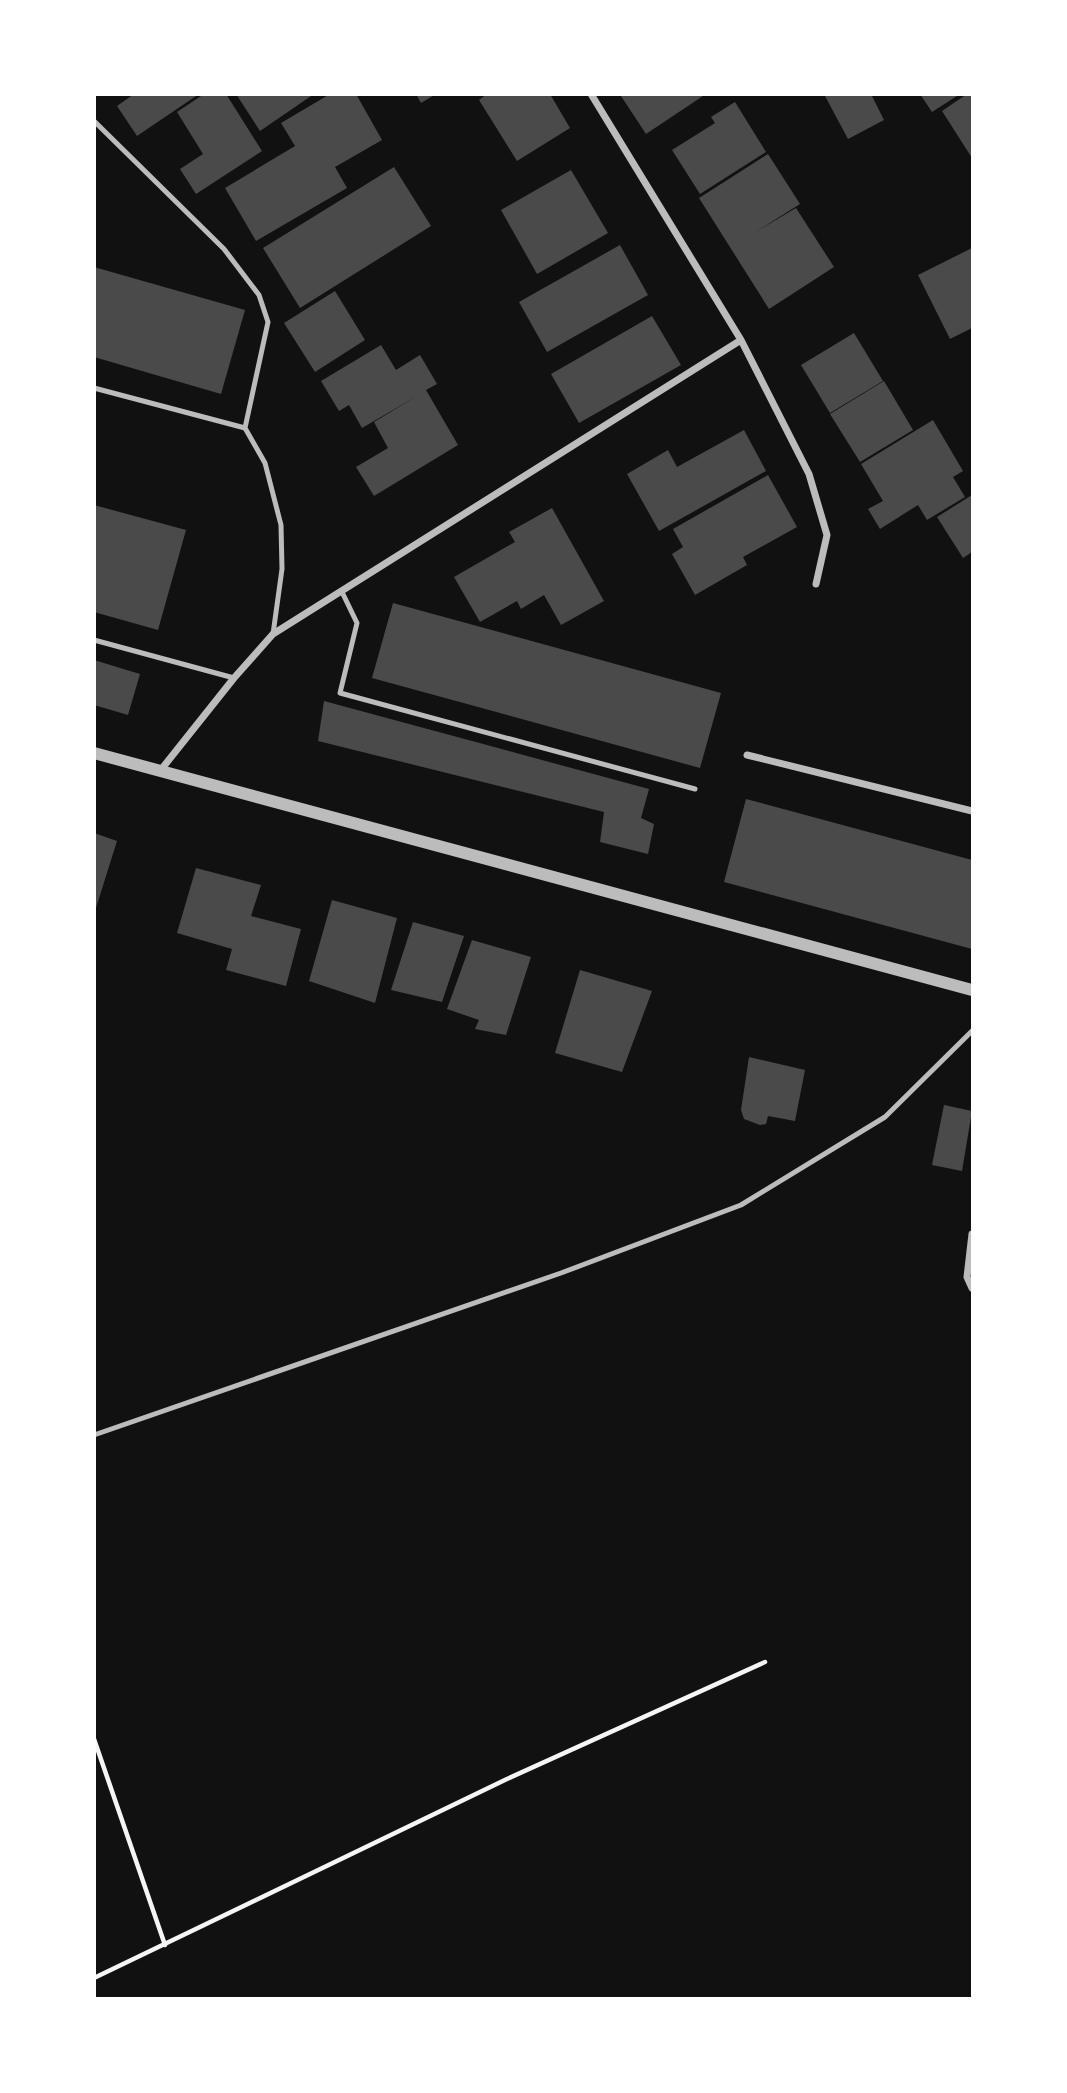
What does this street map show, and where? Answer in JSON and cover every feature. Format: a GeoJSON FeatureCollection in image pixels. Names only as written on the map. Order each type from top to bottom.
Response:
{"type":"FeatureCollection","features":[{"type":"Feature","properties":{"kind":"street"},"geometry":{"type":"LineString","coordinates":[[591,94],[741,340],[810,474],[827,535],[816,584]]}},
{"type":"Feature","properties":{"kind":"street"},"geometry":{"type":"LineString","coordinates":[[160,771],[273,634],[741,340]]}},
{"type":"Feature","properties":{"kind":"street"},"geometry":{"type":"LineString","coordinates":[[94,753],[972,990]]}},
{"type":"Feature","properties":{"kind":"street"},"geometry":{"type":"LineString","coordinates":[[747,755],[972,811]]}},
{"type":"Feature","properties":{"kind":"street"},"geometry":{"type":"LineString","coordinates":[[972,1234],[967,1277],[972,1288]]}},
{"type":"Feature","properties":{"kind":"lane"},"geometry":{"type":"LineString","coordinates":[[94,121],[224,249],[259,295],[268,322],[245,428],[265,463],[281,525],[282,569],[273,634]]}},
{"type":"Feature","properties":{"kind":"lane"},"geometry":{"type":"LineString","coordinates":[[94,388],[245,428]]}},
{"type":"Feature","properties":{"kind":"lane"},"geometry":{"type":"LineString","coordinates":[[342,592],[357,623],[340,693],[695,789]]}},
{"type":"Feature","properties":{"kind":"lane"},"geometry":{"type":"LineString","coordinates":[[94,640],[234,678]]}},
{"type":"Feature","properties":{"kind":"lane"},"geometry":{"type":"LineString","coordinates":[[94,1434],[561,1273],[741,1205],[885,1116],[972,1031]]}},
{"type":"Feature","properties":{"kind":"path"},"geometry":{"type":"LineString","coordinates":[[94,1978],[507,1779],[765,1662]]}},
{"type":"Feature","properties":{"kind":"path"},"geometry":{"type":"LineString","coordinates":[[94,1739],[165,1945]]}},
{"type":"Feature","properties":{"kind":"building"},"geometry":{"type":"Polygon","coordinates":[[[134,94],[199,94],[137,136],[117,106],[134,94]]]}},
{"type":"Feature","properties":{"kind":"building"},"geometry":{"type":"Polygon","coordinates":[[[204,94],[226,94],[262,151],[196,194],[180,169],[203,154],[177,112],[204,94]]]}},
{"type":"Feature","properties":{"kind":"building"},"geometry":{"type":"Polygon","coordinates":[[[236,94],[314,94],[260,131],[236,94]]]}},
{"type":"Feature","properties":{"kind":"building"},"geometry":{"type":"Polygon","coordinates":[[[330,94],[356,94],[382,140],[335,167],[347,188],[256,241],[225,188],[295,146],[281,123],[330,94]]]}},
{"type":"Feature","properties":{"kind":"building"},"geometry":{"type":"Polygon","coordinates":[[[416,94],[436,94],[421,103],[416,94]]]}},
{"type":"Feature","properties":{"kind":"building"},"geometry":{"type":"Polygon","coordinates":[[[487,94],[550,94],[570,128],[517,161],[479,100],[487,94]]]}},
{"type":"Feature","properties":{"kind":"building"},"geometry":{"type":"Polygon","coordinates":[[[706,94],[646,134],[621,96],[706,94]]]}},
{"type":"Feature","properties":{"kind":"building"},"geometry":{"type":"Polygon","coordinates":[[[871,94],[884,120],[848,139],[825,96],[871,94]]]}},
{"type":"Feature","properties":{"kind":"building"},"geometry":{"type":"Polygon","coordinates":[[[920,94],[960,94],[932,112],[920,94]]]}},
{"type":"Feature","properties":{"kind":"building"},"geometry":{"type":"Polygon","coordinates":[[[967,94],[972,94],[972,158],[942,111],[967,94]]]}},
{"type":"Feature","properties":{"kind":"building"},"geometry":{"type":"Polygon","coordinates":[[[735,102],[766,152],[700,194],[672,150],[715,123],[711,117],[735,102]]]}},
{"type":"Feature","properties":{"kind":"building"},"geometry":{"type":"Polygon","coordinates":[[[768,154],[800,204],[754,233],[796,208],[834,267],[769,309],[699,198],[768,154]]]}},
{"type":"Feature","properties":{"kind":"building"},"geometry":{"type":"Polygon","coordinates":[[[394,167],[431,226],[300,308],[263,248],[394,167]]]}},
{"type":"Feature","properties":{"kind":"building"},"geometry":{"type":"Polygon","coordinates":[[[571,170],[608,233],[537,274],[501,210],[571,170]]]}},
{"type":"Feature","properties":{"kind":"building"},"geometry":{"type":"Polygon","coordinates":[[[620,245],[648,295],[547,352],[519,302],[620,245]]]}},
{"type":"Feature","properties":{"kind":"building"},"geometry":{"type":"Polygon","coordinates":[[[972,248],[972,328],[950,339],[918,275],[972,248]]]}},
{"type":"Feature","properties":{"kind":"building"},"geometry":{"type":"Polygon","coordinates":[[[94,267],[245,310],[221,394],[94,357],[94,267]]]}},
{"type":"Feature","properties":{"kind":"building"},"geometry":{"type":"Polygon","coordinates":[[[335,291],[365,340],[315,372],[284,323],[335,291]]]}},
{"type":"Feature","properties":{"kind":"building"},"geometry":{"type":"Polygon","coordinates":[[[652,316],[681,365],[579,423],[551,374],[652,316]]]}},
{"type":"Feature","properties":{"kind":"building"},"geometry":{"type":"Polygon","coordinates":[[[854,333],[883,381],[830,413],[801,365],[854,333]]]}},
{"type":"Feature","properties":{"kind":"building"},"geometry":{"type":"Polygon","coordinates":[[[381,345],[396,370],[420,355],[437,384],[426,390],[458,445],[374,496],[356,467],[388,448],[374,422],[417,396],[362,428],[349,405],[339,411],[321,381],[381,345]]]}},
{"type":"Feature","properties":{"kind":"building"},"geometry":{"type":"Polygon","coordinates":[[[884,381],[913,430],[860,462],[830,414],[884,381]]]}},
{"type":"Feature","properties":{"kind":"building"},"geometry":{"type":"Polygon","coordinates":[[[933,420],[963,471],[953,477],[965,497],[927,520],[918,505],[880,529],[868,509],[883,501],[861,464],[933,420]]]}},
{"type":"Feature","properties":{"kind":"building"},"geometry":{"type":"Polygon","coordinates":[[[744,430],[766,471],[659,531],[627,474],[668,450],[677,467],[744,430]]]}},
{"type":"Feature","properties":{"kind":"building"},"geometry":{"type":"Polygon","coordinates":[[[768,475],[797,527],[743,557],[747,565],[695,595],[672,554],[683,547],[673,529],[768,475]]]}},
{"type":"Feature","properties":{"kind":"building"},"geometry":{"type":"Polygon","coordinates":[[[972,495],[972,552],[963,558],[937,517],[972,495]]]}},
{"type":"Feature","properties":{"kind":"building"},"geometry":{"type":"Polygon","coordinates":[[[94,505],[186,530],[158,630],[94,612],[94,505]]]}},
{"type":"Feature","properties":{"kind":"building"},"geometry":{"type":"Polygon","coordinates":[[[552,508],[604,601],[561,625],[544,595],[521,609],[517,601],[480,622],[454,577],[515,542],[509,532],[552,508]]]}},
{"type":"Feature","properties":{"kind":"building"},"geometry":{"type":"Polygon","coordinates":[[[393,603],[721,693],[700,768],[372,678],[393,603]]]}},
{"type":"Feature","properties":{"kind":"building"},"geometry":{"type":"Polygon","coordinates":[[[94,660],[140,674],[128,715],[94,705],[94,660]]]}},
{"type":"Feature","properties":{"kind":"building"},"geometry":{"type":"Polygon","coordinates":[[[324,701],[649,789],[641,818],[654,824],[648,854],[600,842],[604,812],[318,741],[324,701]]]}},
{"type":"Feature","properties":{"kind":"building"},"geometry":{"type":"Polygon","coordinates":[[[746,799],[972,860],[972,949],[724,882],[746,799]]]}},
{"type":"Feature","properties":{"kind":"building"},"geometry":{"type":"Polygon","coordinates":[[[94,833],[117,841],[95,911],[94,911],[94,833]]]}},
{"type":"Feature","properties":{"kind":"building"},"geometry":{"type":"Polygon","coordinates":[[[196,868],[261,885],[251,916],[301,929],[286,986],[226,970],[232,949],[177,933],[196,868]]]}},
{"type":"Feature","properties":{"kind":"building"},"geometry":{"type":"Polygon","coordinates":[[[332,900],[397,918],[375,1003],[309,981],[332,900]]]}},
{"type":"Feature","properties":{"kind":"building"},"geometry":{"type":"Polygon","coordinates":[[[413,922],[464,936],[442,1002],[391,990],[413,922]]]}},
{"type":"Feature","properties":{"kind":"building"},"geometry":{"type":"Polygon","coordinates":[[[472,940],[531,957],[506,1035],[475,1029],[479,1020],[447,1009],[472,940]]]}},
{"type":"Feature","properties":{"kind":"building"},"geometry":{"type":"Polygon","coordinates":[[[580,970],[652,991],[622,1072],[555,1053],[580,970]]]}},
{"type":"Feature","properties":{"kind":"building"},"geometry":{"type":"Polygon","coordinates":[[[749,1057],[805,1070],[795,1121],[768,1116],[766,1124],[760,1125],[744,1119],[741,1110],[749,1057]]]}},
{"type":"Feature","properties":{"kind":"building"},"geometry":{"type":"Polygon","coordinates":[[[944,1105],[972,1111],[962,1171],[932,1165],[944,1105]]]}}]}
